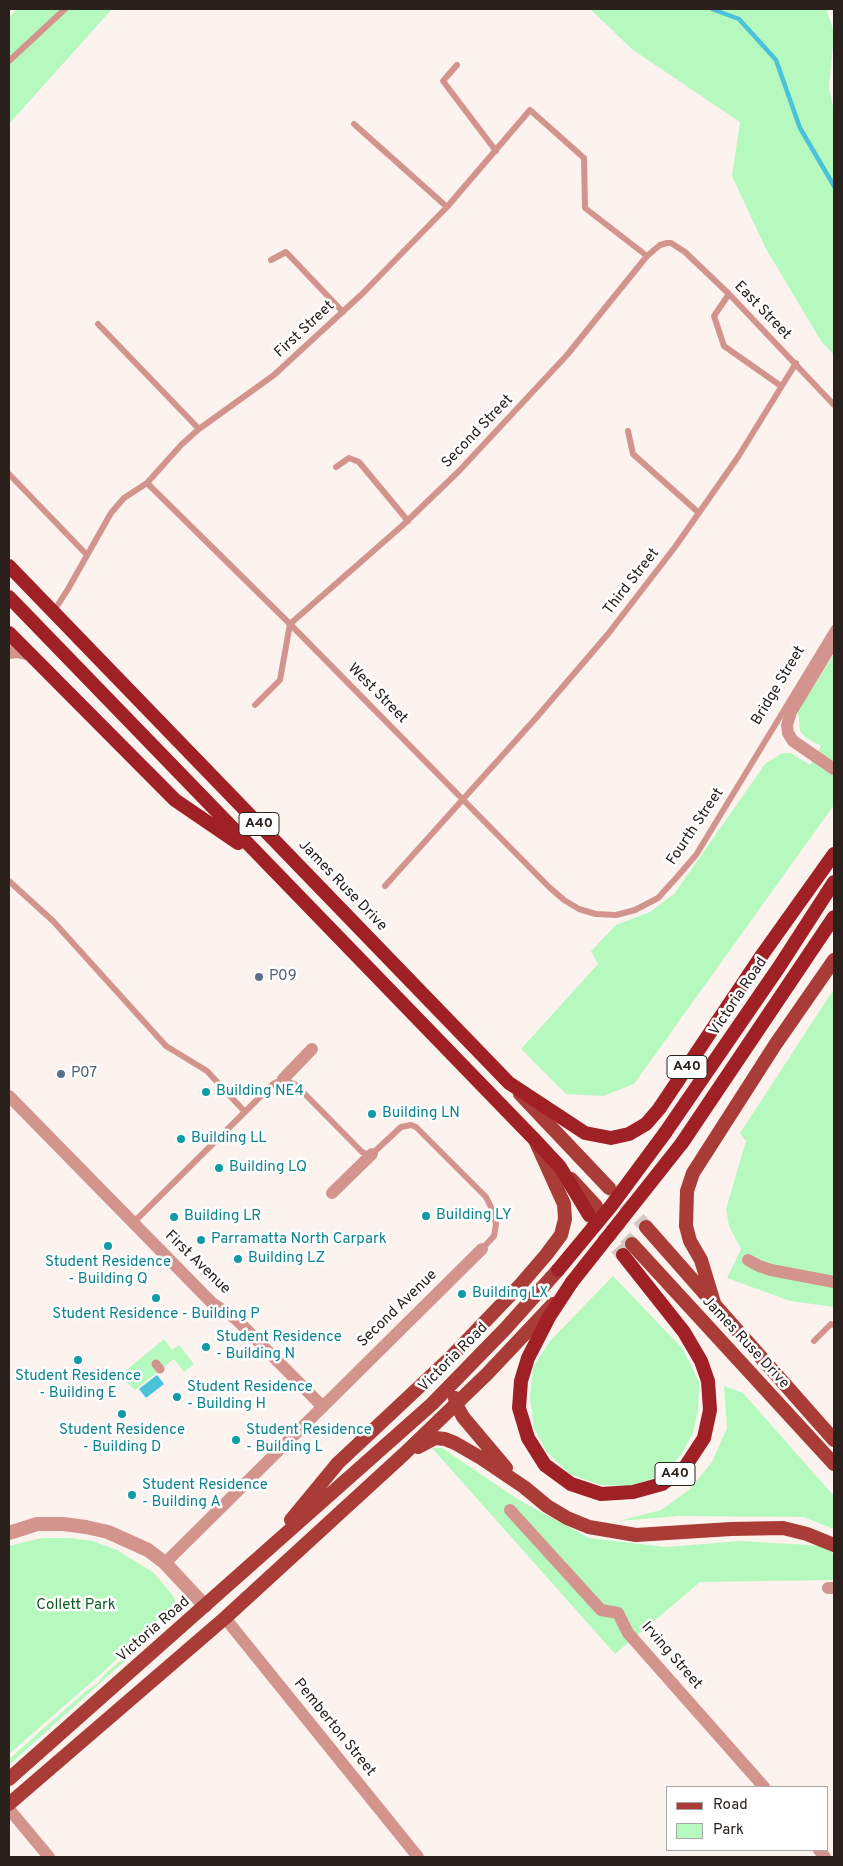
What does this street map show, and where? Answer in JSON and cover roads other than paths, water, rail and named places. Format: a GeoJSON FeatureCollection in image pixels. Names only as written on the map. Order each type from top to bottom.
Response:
{"type":"FeatureCollection","features":[{"type":"Feature","properties":{"kind":"highway","name":"James Ruse Drive"},"geometry":{"type":"LineString","coordinates":[[9,566],[509,1083]]}},
{"type":"Feature","properties":{"kind":"highway","name":"A40"},"geometry":{"type":"LineString","coordinates":[[9,597],[535,1140],[560,1167],[592,1211]]}},
{"type":"Feature","properties":{"kind":"highway"},"geometry":{"type":"LineString","coordinates":[[9,633],[175,800],[238,844],[249,845]]}},
{"type":"Feature","properties":{"kind":"highway","name":"A40"},"geometry":{"type":"LineString","coordinates":[[509,1083],[585,1133],[611,1138],[629,1134],[646,1124],[659,1109],[762,955],[834,854]]}},
{"type":"Feature","properties":{"kind":"highway","name":"Victoria Road"},"geometry":{"type":"LineString","coordinates":[[558,1270],[611,1206],[665,1133],[779,967],[834,882]]}},
{"type":"Feature","properties":{"kind":"highway","name":"A40"},"geometry":{"type":"LineString","coordinates":[[627,1250],[684,1332],[701,1361],[708,1381],[710,1410],[704,1438],[685,1467],[662,1484],[633,1492],[601,1494],[572,1484],[545,1465],[528,1438],[519,1408],[521,1381],[528,1358],[550,1317],[572,1282],[682,1143],[834,918]]}},
{"type":"Feature","properties":{"kind":"main road"},"geometry":{"type":"LineString","coordinates":[[715,1306],[701,1260],[690,1241],[686,1226],[687,1191],[693,1173],[766,1060],[834,960]]}},
{"type":"Feature","properties":{"kind":"main road","name":"James Ruse Drive"},"geometry":{"type":"LineString","coordinates":[[509,1083],[609,1188]]}},
{"type":"Feature","properties":{"kind":"main road"},"geometry":{"type":"LineString","coordinates":[[265,1552],[338,1463],[449,1359],[521,1284],[546,1255],[560,1235],[565,1219],[564,1204],[535,1140]]}},
{"type":"Feature","properties":{"kind":"main road","name":"James Ruse Drive"},"geometry":{"type":"LineString","coordinates":[[646,1227],[834,1440]]}},
{"type":"Feature","properties":{"kind":"main road","name":"James Ruse Drive"},"geometry":{"type":"LineString","coordinates":[[627,1250],[834,1464]]}},
{"type":"Feature","properties":{"kind":"main road","name":"Victoria Road"},"geometry":{"type":"LineString","coordinates":[[9,1779],[375,1455],[462,1374],[558,1270]]}},
{"type":"Feature","properties":{"kind":"main road"},"geometry":{"type":"LineString","coordinates":[[9,1804],[224,1618],[404,1454],[518,1342],[572,1282]]}},
{"type":"Feature","properties":{"kind":"main road"},"geometry":{"type":"LineString","coordinates":[[462,1374],[455,1390],[456,1404],[468,1424],[524,1487]]}},
{"type":"Feature","properties":{"kind":"main road"},"geometry":{"type":"LineString","coordinates":[[404,1454],[435,1438],[445,1439],[482,1458],[524,1487],[547,1506],[567,1518],[589,1527],[612,1532],[636,1535],[783,1528],[806,1534],[834,1545]]}},
{"type":"Feature","properties":{"kind":"street","name":"Bridge Street"},"geometry":{"type":"LineString","coordinates":[[834,641],[787,722],[790,738],[834,769]]}},
{"type":"Feature","properties":{"kind":"street"},"geometry":{"type":"LineString","coordinates":[[9,652],[17,651],[30,654]]}},
{"type":"Feature","properties":{"kind":"street"},"geometry":{"type":"LineString","coordinates":[[283,1079],[312,1049]]}},
{"type":"Feature","properties":{"kind":"street","name":"First Avenue"},"geometry":{"type":"LineString","coordinates":[[9,1096],[212,1304],[236,1319],[323,1406]]}},
{"type":"Feature","properties":{"kind":"street","name":"Second Avenue"},"geometry":{"type":"LineString","coordinates":[[332,1193],[372,1154]]}},
{"type":"Feature","properties":{"kind":"street","name":"Second Avenue"},"geometry":{"type":"LineString","coordinates":[[165,1563],[482,1249]]}},
{"type":"Feature","properties":{"kind":"street"},"geometry":{"type":"LineString","coordinates":[[748,1260],[771,1270],[834,1282]]}},
{"type":"Feature","properties":{"kind":"street","name":"Irving Street"},"geometry":{"type":"LineString","coordinates":[[510,1510],[601,1610],[618,1613],[628,1633],[763,1786]]}},
{"type":"Feature","properties":{"kind":"street"},"geometry":{"type":"LineString","coordinates":[[9,1533],[37,1524],[64,1524],[86,1527],[130,1541],[148,1550],[165,1563],[206,1606]]}},
{"type":"Feature","properties":{"kind":"street","name":"Pemberton Street"},"geometry":{"type":"LineString","coordinates":[[224,1618],[418,1857]]}},
{"type":"Feature","properties":{"kind":"street"},"geometry":{"type":"LineString","coordinates":[[9,1809],[49,1857]]}},
{"type":"Feature","properties":{"kind":"lane"},"geometry":{"type":"LineString","coordinates":[[9,61],[64,9]]}},
{"type":"Feature","properties":{"kind":"lane"},"geometry":{"type":"LineString","coordinates":[[457,65],[443,82],[496,151]]}},
{"type":"Feature","properties":{"kind":"lane","name":"First Street"},"geometry":{"type":"LineString","coordinates":[[54,611],[111,513],[124,498],[147,483],[182,444],[199,429],[274,375],[343,312],[447,207],[530,110],[584,158],[585,208],[647,256]]}},
{"type":"Feature","properties":{"kind":"lane"},"geometry":{"type":"LineString","coordinates":[[354,124],[447,207]]}},
{"type":"Feature","properties":{"kind":"lane","name":"Second Street"},"geometry":{"type":"LineString","coordinates":[[290,624],[408,520],[459,471],[568,355],[647,256],[654,249],[667,243]]}},
{"type":"Feature","properties":{"kind":"lane","name":"East Street"},"geometry":{"type":"LineString","coordinates":[[667,243],[677,246],[685,252],[729,294],[834,405]]}},
{"type":"Feature","properties":{"kind":"lane"},"geometry":{"type":"LineString","coordinates":[[271,260],[286,252],[343,312]]}},
{"type":"Feature","properties":{"kind":"lane"},"geometry":{"type":"LineString","coordinates":[[729,294],[714,316],[724,346],[782,386]]}},
{"type":"Feature","properties":{"kind":"lane"},"geometry":{"type":"LineString","coordinates":[[98,324],[199,429]]}},
{"type":"Feature","properties":{"kind":"lane","name":"Third Street"},"geometry":{"type":"LineString","coordinates":[[385,886],[536,718],[608,634],[675,547],[738,457],[796,363]]}},
{"type":"Feature","properties":{"kind":"lane"},"geometry":{"type":"LineString","coordinates":[[628,431],[633,454],[699,513]]}},
{"type":"Feature","properties":{"kind":"lane"},"geometry":{"type":"LineString","coordinates":[[336,466],[349,458],[359,462],[408,520]]}},
{"type":"Feature","properties":{"kind":"lane"},"geometry":{"type":"LineString","coordinates":[[9,474],[87,555]]}},
{"type":"Feature","properties":{"kind":"lane","name":"West Street"},"geometry":{"type":"LineString","coordinates":[[147,483],[564,900],[579,909],[596,914]]}},
{"type":"Feature","properties":{"kind":"lane"},"geometry":{"type":"LineString","coordinates":[[255,705],[280,680],[290,624]]}},
{"type":"Feature","properties":{"kind":"lane","name":"Bridge Street"},"geometry":{"type":"LineString","coordinates":[[753,763],[772,727],[834,628]]}},
{"type":"Feature","properties":{"kind":"lane","name":"Fourth Street"},"geometry":{"type":"LineString","coordinates":[[596,914],[616,915],[635,910],[658,898],[696,855],[753,763]]}},
{"type":"Feature","properties":{"kind":"lane"},"geometry":{"type":"LineString","coordinates":[[9,881],[53,921],[166,1046],[207,1071],[246,1112]]}},
{"type":"Feature","properties":{"kind":"lane"},"geometry":{"type":"LineString","coordinates":[[133,1223],[273,1084],[283,1079],[296,1086],[362,1152],[372,1154]]}},
{"type":"Feature","properties":{"kind":"lane","name":"Second Avenue"},"geometry":{"type":"LineString","coordinates":[[372,1154],[401,1127],[410,1125],[416,1127],[486,1197],[496,1224],[494,1236],[482,1249]]}},
{"type":"Feature","properties":{"kind":"lane"},"geometry":{"type":"LineString","coordinates":[[814,1341],[831,1324],[834,1325]]}},
{"type":"Feature","properties":{"kind":"water"},"geometry":{"type":"Polygon","coordinates":[[[157,1375],[164,1384],[146,1398],[139,1389],[157,1375]]]}},
{"type":"Feature","properties":{"kind":"waterway"},"geometry":{"type":"LineString","coordinates":[[712,9],[739,19],[776,60],[800,128],[834,186]]}},
{"type":"Feature","properties":{"kind":"tunnel"},"geometry":{"type":"LineString","coordinates":[[610,1188],[646,1227]]}},
{"type":"Feature","properties":{"kind":"tunnel"},"geometry":{"type":"LineString","coordinates":[[596,1207],[632,1244]]}},
{"type":"Feature","properties":{"kind":"tunnel"},"geometry":{"type":"LineString","coordinates":[[589,1216],[623,1255]]}},
{"type":"Feature","properties":{"kind":"place","name":"P09"},"geometry":{"type":"Point","coordinates":[259,977]}},
{"type":"Feature","properties":{"kind":"place","name":"P07"},"geometry":{"type":"Point","coordinates":[61,1074]}},
{"type":"Feature","properties":{"kind":"place","name":"Building NE4"},"geometry":{"type":"Point","coordinates":[206,1092]}},
{"type":"Feature","properties":{"kind":"place","name":"Building LN"},"geometry":{"type":"Point","coordinates":[372,1114]}},
{"type":"Feature","properties":{"kind":"place","name":"Building LL"},"geometry":{"type":"Point","coordinates":[181,1139]}},
{"type":"Feature","properties":{"kind":"place","name":"Building LQ"},"geometry":{"type":"Point","coordinates":[219,1168]}},
{"type":"Feature","properties":{"kind":"place","name":"Building LY"},"geometry":{"type":"Point","coordinates":[426,1216]}},
{"type":"Feature","properties":{"kind":"place","name":"Building LR"},"geometry":{"type":"Point","coordinates":[174,1217]}},
{"type":"Feature","properties":{"kind":"place","name":"Parramatta North Carpark"},"geometry":{"type":"Point","coordinates":[201,1240]}},
{"type":"Feature","properties":{"kind":"place","name":"Student Residence - Building Q"},"geometry":{"type":"Point","coordinates":[108,1246]}},
{"type":"Feature","properties":{"kind":"place","name":"Building LZ"},"geometry":{"type":"Point","coordinates":[238,1259]}},
{"type":"Feature","properties":{"kind":"place","name":"Building LX"},"geometry":{"type":"Point","coordinates":[462,1294]}},
{"type":"Feature","properties":{"kind":"place","name":"Student Residence - Building P"},"geometry":{"type":"Point","coordinates":[156,1298]}},
{"type":"Feature","properties":{"kind":"place","name":"Student Residence - Building N"},"geometry":{"type":"Point","coordinates":[206,1347]}},
{"type":"Feature","properties":{"kind":"place","name":"Student Residence - Building E"},"geometry":{"type":"Point","coordinates":[78,1360]}},
{"type":"Feature","properties":{"kind":"place","name":"Student Residence - Building H"},"geometry":{"type":"Point","coordinates":[177,1397]}},
{"type":"Feature","properties":{"kind":"place","name":"Student Residence - Building D"},"geometry":{"type":"Point","coordinates":[122,1414]}},
{"type":"Feature","properties":{"kind":"place","name":"Student Residence - Building L"},"geometry":{"type":"Point","coordinates":[236,1440]}},
{"type":"Feature","properties":{"kind":"place","name":"Student Residence - Building A"},"geometry":{"type":"Point","coordinates":[132,1495]}},
{"type":"Feature","properties":{"kind":"park label","name":"Collett Park"},"geometry":{"type":"Point","coordinates":[76,1606]}}]}
